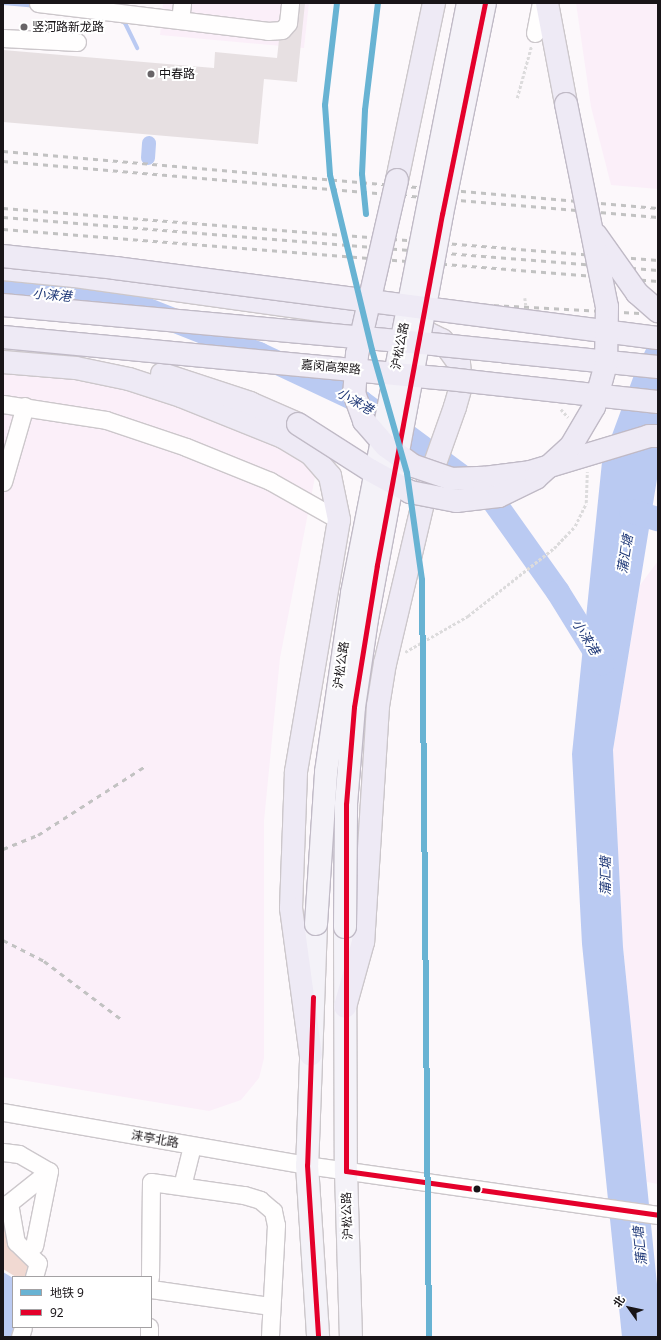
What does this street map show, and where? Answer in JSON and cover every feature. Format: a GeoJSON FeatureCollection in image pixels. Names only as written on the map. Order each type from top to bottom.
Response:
{"type":"FeatureCollection","features":[{"type":"Feature","properties":{"kind":"highway"},"geometry":{"type":"LineString","coordinates":[[434,3],[390,221],[357,354],[354,393],[364,421],[386,446],[414,466],[451,479],[484,478],[530,472],[642,438],[658,436]]}},
{"type":"Feature","properties":{"kind":"highway"},"geometry":{"type":"LineString","coordinates":[[3,347],[46,351],[146,369],[250,403],[298,424],[370,470],[410,492],[456,501],[499,496],[536,478],[571,446],[594,407],[606,364],[607,307],[547,3]]}},
{"type":"Feature","properties":{"kind":"highway"},"geometry":{"type":"LineString","coordinates":[[592,230],[637,293],[658,311]]}},
{"type":"Feature","properties":{"kind":"highway"},"geometry":{"type":"LineString","coordinates":[[3,256],[114,268],[658,338]]}},
{"type":"Feature","properties":{"kind":"highway"},"geometry":{"type":"LineString","coordinates":[[3,270],[75,276],[378,318],[413,326],[442,340],[459,363],[461,386],[454,411],[427,486],[385,663],[378,706],[363,942],[345,1007]]}},
{"type":"Feature","properties":{"kind":"highway"},"geometry":{"type":"LineString","coordinates":[[3,305],[441,345],[658,367]]}},
{"type":"Feature","properties":{"kind":"highway","name":"嘉闵高架路"},"geometry":{"type":"LineString","coordinates":[[3,337],[432,377],[658,402]]}},
{"type":"Feature","properties":{"kind":"highway"},"geometry":{"type":"LineString","coordinates":[[3,362],[76,368],[129,379],[276,434],[311,454],[330,476],[339,520],[296,772],[291,908],[311,1055]]}},
{"type":"Feature","properties":{"kind":"main road","name":"沪松公路"},"geometry":{"type":"LineString","coordinates":[[318,1337],[307,1166],[316,924],[326,772],[352,593],[468,3]]}},
{"type":"Feature","properties":{"kind":"main road","name":"沪松公路"},"geometry":{"type":"LineString","coordinates":[[350,1337],[346,1171],[345,927],[346,804],[354,707],[367,619],[442,214],[485,3]]}},
{"type":"Feature","properties":{"kind":"street"},"geometry":{"type":"LineString","coordinates":[[38,3],[268,31],[282,30],[288,23],[290,3]]}},
{"type":"Feature","properties":{"kind":"street"},"geometry":{"type":"LineString","coordinates":[[180,20],[182,3]]}},
{"type":"Feature","properties":{"kind":"street"},"geometry":{"type":"LineString","coordinates":[[535,33],[541,3]]}},
{"type":"Feature","properties":{"kind":"street"},"geometry":{"type":"LineString","coordinates":[[3,38],[77,42]]}},
{"type":"Feature","properties":{"kind":"street"},"geometry":{"type":"LineString","coordinates":[[3,404],[25,406],[106,420],[186,447],[270,481],[339,520]]}},
{"type":"Feature","properties":{"kind":"street"},"geometry":{"type":"LineString","coordinates":[[3,482],[25,406]]}},
{"type":"Feature","properties":{"kind":"street","name":"涞亭北路"},"geometry":{"type":"LineString","coordinates":[[3,1112],[307,1166],[658,1215]]}},
{"type":"Feature","properties":{"kind":"street"},"geometry":{"type":"LineString","coordinates":[[182,1186],[192,1146]]}},
{"type":"Feature","properties":{"kind":"street"},"geometry":{"type":"LineString","coordinates":[[3,1152],[19,1154],[49,1171]]}},
{"type":"Feature","properties":{"kind":"street"},"geometry":{"type":"LineString","coordinates":[[34,1276],[38,1263],[16,1242],[6,1205],[49,1171]]}},
{"type":"Feature","properties":{"kind":"street"},"geometry":{"type":"LineString","coordinates":[[34,1246],[49,1171]]}},
{"type":"Feature","properties":{"kind":"street"},"geometry":{"type":"LineString","coordinates":[[150,1276],[151,1182],[244,1195],[260,1200],[273,1211],[276,1225],[270,1337]]}},
{"type":"Feature","properties":{"kind":"street"},"geometry":{"type":"LineString","coordinates":[[152,1289],[272,1306]]}},
{"type":"Feature","properties":{"kind":"path"},"geometry":{"type":"LineString","coordinates":[[517,98],[535,33]]}},
{"type":"Feature","properties":{"kind":"path"},"geometry":{"type":"LineString","coordinates":[[525,298],[527,312]]}},
{"type":"Feature","properties":{"kind":"path"},"geometry":{"type":"LineString","coordinates":[[556,403],[571,421]]}},
{"type":"Feature","properties":{"kind":"path"},"geometry":{"type":"LineString","coordinates":[[385,663],[468,616],[510,585],[554,548],[575,526],[586,503],[586,465]]}},
{"type":"Feature","properties":{"kind":"shaded area"},"geometry":{"type":"Polygon","coordinates":[[[163,3],[309,3],[304,48],[160,35],[163,3]]]}},
{"type":"Feature","properties":{"kind":"shaded area"},"geometry":{"type":"Polygon","coordinates":[[[576,3],[658,3],[658,189],[611,185],[591,107],[576,3]]]}},
{"type":"Feature","properties":{"kind":"shaded area"},"geometry":{"type":"Polygon","coordinates":[[[3,367],[76,373],[320,451],[280,658],[264,821],[264,1058],[259,1078],[241,1100],[209,1111],[3,1077],[3,367]]]}},
{"type":"Feature","properties":{"kind":"shaded area"},"geometry":{"type":"Polygon","coordinates":[[[658,561],[658,1184],[647,1182],[623,947],[613,750],[640,585],[658,561]]]}},
{"type":"Feature","properties":{"kind":"shaded area"},"geometry":{"type":"Polygon","coordinates":[[[3,1211],[35,1264],[31,1276],[14,1276],[3,1269],[3,1211]]]}},
{"type":"Feature","properties":{"kind":"water","name":"蒲汇塘"},"geometry":{"type":"Polygon","coordinates":[[[658,323],[658,473],[613,750],[623,947],[658,1294],[658,1337],[622,1337],[582,944],[572,754],[602,462],[634,375],[658,323]]]}},
{"type":"Feature","properties":{"kind":"water"},"geometry":{"type":"Polygon","coordinates":[[[3,1272],[12,1277],[12,1328],[20,1328],[18,1337],[3,1337],[3,1272]]]}},
{"type":"Feature","properties":{"kind":"building","name":"中春路"},"geometry":{"type":"Polygon","coordinates":[[[300,3],[305,3],[297,82],[264,79],[258,144],[3,122],[3,50],[214,68],[215,52],[277,58],[279,40],[289,37],[298,24],[300,3]]]}},
{"type":"Feature","properties":{"kind":"waterway"},"geometry":{"type":"LineString","coordinates":[[3,3],[35,6]]}},
{"type":"Feature","properties":{"kind":"waterway"},"geometry":{"type":"LineString","coordinates":[[117,19],[125,23],[137,48]]}},
{"type":"Feature","properties":{"kind":"waterway"},"geometry":{"type":"LineString","coordinates":[[148,158],[149,143]]}},
{"type":"Feature","properties":{"kind":"waterway","name":"小涞港"},"geometry":{"type":"LineString","coordinates":[[3,291],[130,303],[259,354],[361,402],[492,499],[558,592],[602,663]]}},
{"type":"Feature","properties":{"kind":"waterway"},"geometry":{"type":"LineString","coordinates":[[130,303],[131,292]]}},
{"type":"Feature","properties":{"kind":"waterway","name":"小涞港"},"geometry":{"type":"LineString","coordinates":[[631,511],[658,519]]}},
{"type":"Feature","properties":{"kind":"railway"},"geometry":{"type":"LineString","coordinates":[[3,151],[658,208]]}},
{"type":"Feature","properties":{"kind":"railway"},"geometry":{"type":"LineString","coordinates":[[3,161],[658,217]]}},
{"type":"Feature","properties":{"kind":"railway"},"geometry":{"type":"LineString","coordinates":[[3,208],[658,260]]}},
{"type":"Feature","properties":{"kind":"railway"},"geometry":{"type":"LineString","coordinates":[[3,217],[658,270]]}},
{"type":"Feature","properties":{"kind":"railway"},"geometry":{"type":"LineString","coordinates":[[3,229],[658,281]]}},
{"type":"Feature","properties":{"kind":"railway"},"geometry":{"type":"LineString","coordinates":[[3,251],[474,304],[658,314]]}},
{"type":"Feature","properties":{"kind":"railway"},"geometry":{"type":"LineString","coordinates":[[3,849],[38,835],[147,765]]}},
{"type":"Feature","properties":{"kind":"railway"},"geometry":{"type":"LineString","coordinates":[[3,940],[44,961],[121,1019]]}},
{"type":"Feature","properties":{"kind":"metro line","name":"9"},"geometry":{"type":"LineString","coordinates":[[337,3],[325,105],[330,175],[372,350],[407,473],[422,580],[429,1337]]}},
{"type":"Feature","properties":{"kind":"metro line","name":"9"},"geometry":{"type":"LineString","coordinates":[[366,214],[362,174],[365,110],[378,3]]}},
{"type":"Feature","properties":{"kind":"transit line","name":"92"},"geometry":{"type":"LineString","coordinates":[[485,3],[442,214],[377,565],[354,707],[346,804],[346,1171],[658,1215]]}},
{"type":"Feature","properties":{"kind":"transit line","name":"92"},"geometry":{"type":"LineString","coordinates":[[313,997],[307,1165],[318,1337]]}},
{"type":"Feature","properties":{"kind":"place","name":"竖河路新龙路"},"geometry":{"type":"Point","coordinates":[24,27]}},
{"type":"Feature","properties":{"kind":"place","name":"中春路"},"geometry":{"type":"Point","coordinates":[151,74]}}]}
